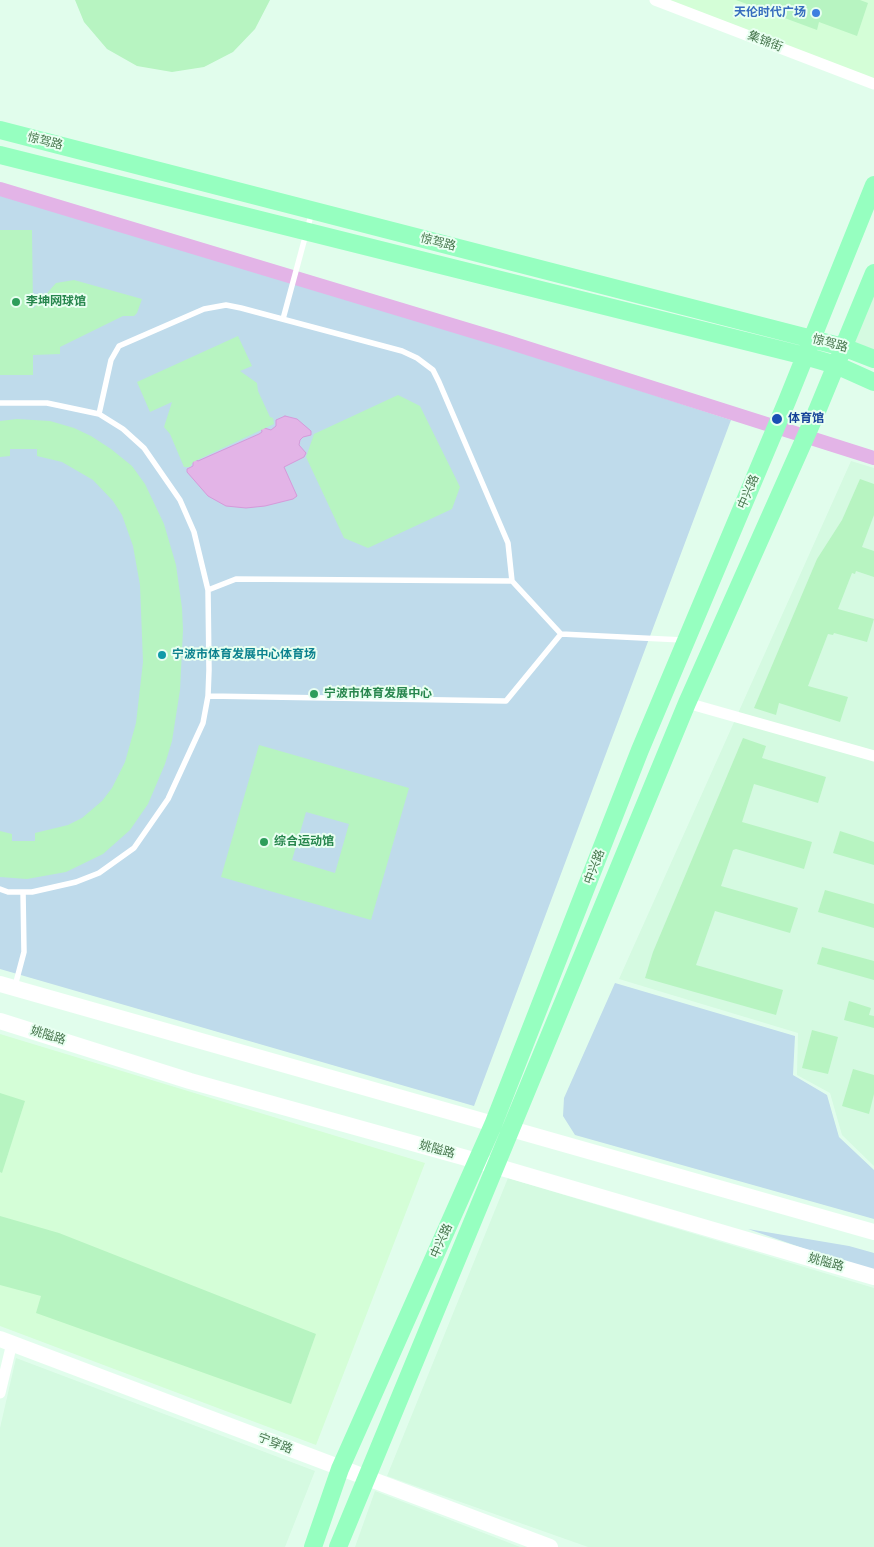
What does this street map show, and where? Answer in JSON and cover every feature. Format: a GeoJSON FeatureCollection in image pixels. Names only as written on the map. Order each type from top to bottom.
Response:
{"type":"FeatureCollection","features":[{"type":"Feature","properties":{"kind":"main road","name":"惊驾路"},"geometry":{"type":"LineString","coordinates":[[0,130],[843,347],[874,359]]}},
{"type":"Feature","properties":{"kind":"main road","name":"惊驾路"},"geometry":{"type":"LineString","coordinates":[[0,155],[805,356],[836,365],[874,382]]}},
{"type":"Feature","properties":{"kind":"main road","name":"中兴路"},"geometry":{"type":"LineString","coordinates":[[313,1547],[340,1469],[493,1125],[640,750],[787,401],[874,185]]}},
{"type":"Feature","properties":{"kind":"main road","name":"中兴路"},"geometry":{"type":"LineString","coordinates":[[338,1547],[687,703],[817,411],[874,273]]}},
{"type":"Feature","properties":{"kind":"main road"},"geometry":{"type":"LineString","coordinates":[[7,986],[874,1232]]}},
{"type":"Feature","properties":{"kind":"main road","name":"姚隘路"},"geometry":{"type":"LineString","coordinates":[[0,1022],[190,1081],[495,1166],[874,1277]]}},
{"type":"Feature","properties":{"kind":"main road","name":"宁穿路"},"geometry":{"type":"LineString","coordinates":[[6,1341],[550,1547]]}},
{"type":"Feature","properties":{"kind":"street","name":"集锦街"},"geometry":{"type":"LineString","coordinates":[[655,0],[874,84]]}},
{"type":"Feature","properties":{"kind":"street"},"geometry":{"type":"LineString","coordinates":[[687,703],[874,756]]}},
{"type":"Feature","properties":{"kind":"street"},"geometry":{"type":"LineString","coordinates":[[0,1393],[6,1341]]}},
{"type":"Feature","properties":{"kind":"lane"},"geometry":{"type":"LineString","coordinates":[[283,319],[310,220]]}},
{"type":"Feature","properties":{"kind":"lane"},"geometry":{"type":"LineString","coordinates":[[99,414],[110,360],[119,346],[204,309],[226,305],[402,352],[417,358],[433,370],[508,543],[512,581],[561,634],[686,641]]}},
{"type":"Feature","properties":{"kind":"lane"},"geometry":{"type":"LineString","coordinates":[[0,403],[47,404],[99,414],[122,428],[144,448],[180,500],[194,532],[208,590],[208,696],[203,723],[168,799],[152,825],[134,848],[99,873],[50,889],[23,892],[0,889]]}},
{"type":"Feature","properties":{"kind":"lane"},"geometry":{"type":"LineString","coordinates":[[208,590],[236,579],[512,581]]}},
{"type":"Feature","properties":{"kind":"lane"},"geometry":{"type":"LineString","coordinates":[[208,696],[506,701],[561,634]]}},
{"type":"Feature","properties":{"kind":"lane"},"geometry":{"type":"LineString","coordinates":[[7,986],[24,952],[23,892]]}},
{"type":"Feature","properties":{"kind":"shaded area"},"geometry":{"type":"Polygon","coordinates":[[[664,0],[874,0],[874,80],[664,0]]]}},
{"type":"Feature","properties":{"kind":"shaded area","name":"宁波市体育发展中心"},"geometry":{"type":"Polygon","coordinates":[[[0,184],[731,420],[474,1106],[0,969],[0,184]]]}},
{"type":"Feature","properties":{"kind":"shaded area"},"geometry":{"type":"Polygon","coordinates":[[[874,290],[874,356],[849,347],[874,290]]]}},
{"type":"Feature","properties":{"kind":"shaded area"},"geometry":{"type":"Polygon","coordinates":[[[285,416],[297,419],[311,431],[311,435],[300,440],[299,445],[306,453],[304,457],[284,467],[297,496],[293,499],[265,506],[246,508],[226,506],[208,496],[187,472],[187,469],[193,466],[193,458],[198,461],[259,434],[262,432],[261,427],[271,430],[276,426],[276,420],[285,416]]]}},
{"type":"Feature","properties":{"kind":"shaded area"},"geometry":{"type":"Polygon","coordinates":[[[851,461],[874,468],[874,1166],[842,1135],[830,1093],[797,1075],[798,1033],[619,979],[851,461]]]}},
{"type":"Feature","properties":{"kind":"shaded area"},"geometry":{"type":"Polygon","coordinates":[[[615,983],[795,1036],[793,1075],[827,1095],[839,1137],[874,1170],[874,1219],[575,1135],[563,1116],[564,1098],[615,983]]]}},
{"type":"Feature","properties":{"kind":"shaded area"},"geometry":{"type":"Polygon","coordinates":[[[0,1034],[425,1163],[316,1445],[0,1326],[0,1034]]]}},
{"type":"Feature","properties":{"kind":"shaded area"},"geometry":{"type":"Polygon","coordinates":[[[508,1178],[874,1288],[874,1547],[588,1547],[387,1476],[508,1178]]]}},
{"type":"Feature","properties":{"kind":"shaded area"},"geometry":{"type":"Polygon","coordinates":[[[748,1229],[849,1246],[874,1253],[874,1271],[837,1260],[748,1229]]]}},
{"type":"Feature","properties":{"kind":"shaded area"},"geometry":{"type":"Polygon","coordinates":[[[16,1358],[315,1471],[285,1547],[0,1547],[0,1428],[16,1358]]]}},
{"type":"Feature","properties":{"kind":"shaded area"},"geometry":{"type":"Polygon","coordinates":[[[375,1491],[520,1547],[355,1547],[375,1491]]]}},
{"type":"Feature","properties":{"kind":"building"},"geometry":{"type":"Polygon","coordinates":[[[75,0],[270,0],[255,29],[233,52],[204,67],[172,72],[137,66],[107,49],[84,22],[75,0]]]}},
{"type":"Feature","properties":{"kind":"building","name":"天伦时代广场"},"geometry":{"type":"Polygon","coordinates":[[[736,0],[860,0],[868,3],[857,36],[819,22],[817,30],[736,0]]]}},
{"type":"Feature","properties":{"kind":"building"},"geometry":{"type":"Polygon","coordinates":[[[0,230],[32,230],[33,309],[56,283],[74,280],[142,299],[137,313],[134,316],[123,316],[60,347],[60,354],[33,355],[33,375],[0,375],[0,230]]]}},
{"type":"Feature","properties":{"kind":"building"},"geometry":{"type":"Polygon","coordinates":[[[238,336],[252,366],[240,371],[257,383],[258,391],[270,417],[273,418],[274,424],[193,462],[190,467],[184,467],[170,434],[164,427],[172,402],[150,412],[137,382],[238,336]]]}},
{"type":"Feature","properties":{"kind":"building"},"geometry":{"type":"Polygon","coordinates":[[[398,395],[420,406],[460,487],[452,509],[368,548],[344,538],[306,457],[314,434],[398,395]]]}},
{"type":"Feature","properties":{"kind":"building","name":"宁波市体育发展中心体育场"},"geometry":{"type":"Polygon","coordinates":[[[17,419],[50,421],[74,428],[111,449],[132,466],[145,484],[164,524],[176,565],[183,630],[180,690],[172,741],[165,764],[148,804],[130,830],[103,854],[66,872],[27,879],[0,877],[0,831],[12,834],[12,841],[35,841],[35,833],[68,825],[82,818],[102,801],[112,788],[125,762],[136,723],[143,662],[140,585],[133,546],[122,515],[113,501],[93,480],[62,462],[37,456],[37,449],[10,449],[10,456],[0,457],[0,421],[17,419]]]}},
{"type":"Feature","properties":{"kind":"building"},"geometry":{"type":"Polygon","coordinates":[[[860,479],[874,484],[874,515],[862,547],[874,551],[874,577],[856,571],[855,574],[852,573],[838,609],[874,619],[867,642],[834,633],[833,635],[828,634],[808,686],[848,697],[840,722],[779,703],[776,715],[754,708],[817,559],[842,520],[860,479]]]}},
{"type":"Feature","properties":{"kind":"building"},"geometry":{"type":"Polygon","coordinates":[[[743,738],[766,746],[762,758],[826,777],[818,803],[754,784],[742,822],[812,842],[804,869],[736,849],[733,850],[721,886],[798,908],[790,933],[715,911],[696,965],[783,990],[776,1015],[645,978],[653,952],[743,738]]]}},
{"type":"Feature","properties":{"kind":"building","name":"综合运动馆"},"geometry":{"type":"Polygon","coordinates":[[[259,745],[409,788],[371,920],[221,877],[259,745]],[[306,812],[292,860],[335,873],[349,824],[306,812]]]}},
{"type":"Feature","properties":{"kind":"building"},"geometry":{"type":"Polygon","coordinates":[[[840,831],[874,842],[874,865],[833,853],[840,831]]]}},
{"type":"Feature","properties":{"kind":"building"},"geometry":{"type":"Polygon","coordinates":[[[825,890],[874,904],[874,928],[818,912],[825,890]]]}},
{"type":"Feature","properties":{"kind":"building"},"geometry":{"type":"Polygon","coordinates":[[[822,947],[874,961],[874,980],[817,964],[822,947]]]}},
{"type":"Feature","properties":{"kind":"building"},"geometry":{"type":"Polygon","coordinates":[[[849,1001],[871,1008],[869,1015],[874,1016],[874,1028],[844,1020],[849,1001]]]}},
{"type":"Feature","properties":{"kind":"building"},"geometry":{"type":"Polygon","coordinates":[[[812,1030],[838,1037],[828,1074],[802,1068],[812,1030]]]}},
{"type":"Feature","properties":{"kind":"building"},"geometry":{"type":"Polygon","coordinates":[[[853,1069],[874,1075],[874,1094],[869,1114],[842,1106],[853,1069]]]}},
{"type":"Feature","properties":{"kind":"building"},"geometry":{"type":"Polygon","coordinates":[[[0,1093],[25,1101],[2,1173],[0,1172],[0,1093]]]}},
{"type":"Feature","properties":{"kind":"building"},"geometry":{"type":"Polygon","coordinates":[[[0,1216],[59,1233],[316,1334],[291,1404],[36,1313],[41,1296],[0,1285],[0,1216]]]}},
{"type":"Feature","properties":{"kind":"waterway"},"geometry":{"type":"LineString","coordinates":[[0,189],[505,341],[874,458]]}},
{"type":"Feature","properties":{"kind":"place","name":"天伦时代广场"},"geometry":{"type":"Point","coordinates":[816,13]}},
{"type":"Feature","properties":{"kind":"place","name":"李坤网球馆"},"geometry":{"type":"Point","coordinates":[16,302]}},
{"type":"Feature","properties":{"kind":"place","name":"体育馆"},"geometry":{"type":"Point","coordinates":[777,419]}},
{"type":"Feature","properties":{"kind":"place","name":"宁波市体育发展中心体育场"},"geometry":{"type":"Point","coordinates":[162,655]}},
{"type":"Feature","properties":{"kind":"place","name":"宁波市体育发展中心"},"geometry":{"type":"Point","coordinates":[314,694]}},
{"type":"Feature","properties":{"kind":"place","name":"综合运动馆"},"geometry":{"type":"Point","coordinates":[264,842]}}]}
